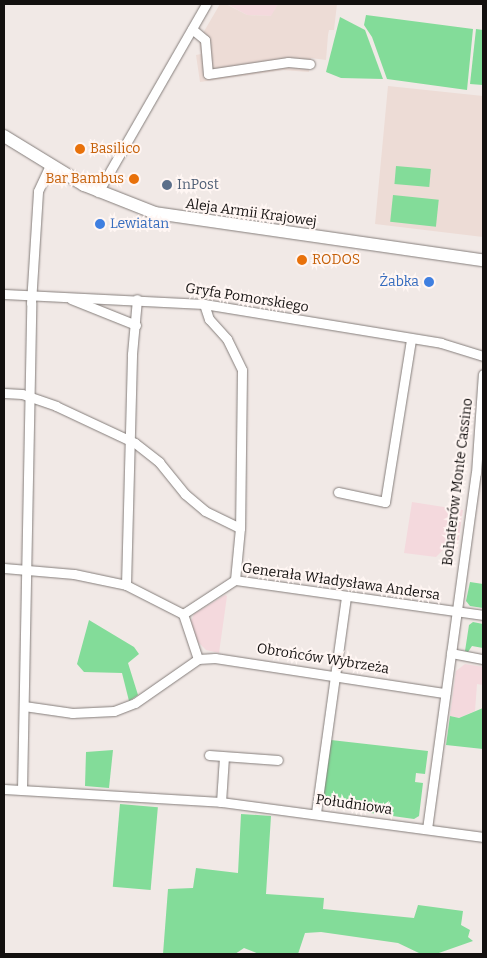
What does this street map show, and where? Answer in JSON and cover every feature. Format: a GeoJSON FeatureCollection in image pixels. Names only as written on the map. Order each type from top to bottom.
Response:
{"type":"FeatureCollection","features":[{"type":"Feature","properties":{"kind":"main road","name":"Aleja Armii Krajowej"},"geometry":{"type":"LineString","coordinates":[[4,136],[98,192],[141,209],[196,221],[483,260]]}},
{"type":"Feature","properties":{"kind":"street"},"geometry":{"type":"LineString","coordinates":[[98,192],[206,4]]}},
{"type":"Feature","properties":{"kind":"street"},"geometry":{"type":"LineString","coordinates":[[192,29],[205,40],[208,74],[288,62],[310,64]]}},
{"type":"Feature","properties":{"kind":"street"},"geometry":{"type":"LineString","coordinates":[[22,790],[32,295],[38,191],[50,165]]}},
{"type":"Feature","properties":{"kind":"street","name":"Gryfa Pomorskiego"},"geometry":{"type":"LineString","coordinates":[[4,294],[137,299],[204,304],[450,345],[483,356]]}},
{"type":"Feature","properties":{"kind":"street"},"geometry":{"type":"LineString","coordinates":[[64,296],[136,324]]}},
{"type":"Feature","properties":{"kind":"street"},"geometry":{"type":"LineString","coordinates":[[126,585],[132,354],[137,299]]}},
{"type":"Feature","properties":{"kind":"street"},"geometry":{"type":"LineString","coordinates":[[204,304],[208,319],[227,339],[242,370],[240,528],[235,580]]}},
{"type":"Feature","properties":{"kind":"street"},"geometry":{"type":"LineString","coordinates":[[338,492],[386,502],[411,339]]}},
{"type":"Feature","properties":{"kind":"street","name":"Bohaterów Monte Cassino"},"geometry":{"type":"LineString","coordinates":[[427,829],[444,693],[476,473],[483,374]]}},
{"type":"Feature","properties":{"kind":"street"},"geometry":{"type":"LineString","coordinates":[[4,393],[29,398],[81,416],[131,441],[159,462],[185,494],[205,512],[240,528]]}},
{"type":"Feature","properties":{"kind":"street"},"geometry":{"type":"LineString","coordinates":[[4,568],[74,574],[126,585],[183,614],[198,659],[135,703],[114,711],[72,713],[24,706]]}},
{"type":"Feature","properties":{"kind":"street","name":"Generała Władysława Andersa"},"geometry":{"type":"LineString","coordinates":[[183,614],[235,580],[483,615]]}},
{"type":"Feature","properties":{"kind":"street"},"geometry":{"type":"LineString","coordinates":[[316,813],[346,596]]}},
{"type":"Feature","properties":{"kind":"street"},"geometry":{"type":"LineString","coordinates":[[451,653],[483,659]]}},
{"type":"Feature","properties":{"kind":"street","name":"Obrońców Wybrzeża"},"geometry":{"type":"LineString","coordinates":[[198,659],[216,658],[335,674],[444,693]]}},
{"type":"Feature","properties":{"kind":"street"},"geometry":{"type":"LineString","coordinates":[[208,755],[278,760]]}},
{"type":"Feature","properties":{"kind":"street"},"geometry":{"type":"LineString","coordinates":[[221,802],[224,757]]}},
{"type":"Feature","properties":{"kind":"street","name":"Południowa"},"geometry":{"type":"LineString","coordinates":[[4,789],[221,802],[316,813],[483,837]]}},
{"type":"Feature","properties":{"kind":"shaded area"},"geometry":{"type":"Polygon","coordinates":[[[220,4],[226,4],[247,15],[271,16],[278,4],[337,4],[334,30],[329,30],[328,35],[326,60],[311,58],[309,72],[283,70],[200,82],[196,55],[201,54],[199,40],[220,4]]]}},
{"type":"Feature","properties":{"kind":"shaded area"},"geometry":{"type":"Polygon","coordinates":[[[227,4],[278,4],[272,16],[247,15],[227,4]]]}},
{"type":"Feature","properties":{"kind":"shaded area"},"geometry":{"type":"Polygon","coordinates":[[[388,86],[483,96],[483,237],[375,224],[388,86]]]}},
{"type":"Feature","properties":{"kind":"shaded area"},"geometry":{"type":"Polygon","coordinates":[[[412,502],[463,510],[457,551],[444,549],[436,557],[404,553],[412,502]]]}},
{"type":"Feature","properties":{"kind":"shaded area"},"geometry":{"type":"Polygon","coordinates":[[[225,595],[227,596],[219,653],[206,650],[197,641],[191,621],[194,614],[225,595]]]}},
{"type":"Feature","properties":{"kind":"shaded area"},"geometry":{"type":"Polygon","coordinates":[[[465,664],[483,667],[483,685],[477,684],[475,711],[459,718],[450,716],[456,671],[465,664]]]}},
{"type":"Feature","properties":{"kind":"green space"},"geometry":{"type":"Polygon","coordinates":[[[366,15],[473,29],[467,90],[387,79],[372,37],[364,25],[366,15]]]}},
{"type":"Feature","properties":{"kind":"green space"},"geometry":{"type":"Polygon","coordinates":[[[340,17],[365,30],[383,79],[341,78],[326,72],[340,17]]]}},
{"type":"Feature","properties":{"kind":"green space"},"geometry":{"type":"Polygon","coordinates":[[[476,29],[483,30],[483,85],[470,84],[476,29]]]}},
{"type":"Feature","properties":{"kind":"green space"},"geometry":{"type":"Polygon","coordinates":[[[396,166],[431,169],[429,187],[394,184],[396,166]]]}},
{"type":"Feature","properties":{"kind":"green space"},"geometry":{"type":"Polygon","coordinates":[[[393,195],[439,200],[436,227],[390,222],[393,195]]]}},
{"type":"Feature","properties":{"kind":"green space"},"geometry":{"type":"Polygon","coordinates":[[[470,582],[483,584],[483,608],[470,606],[466,601],[470,582]]]}},
{"type":"Feature","properties":{"kind":"green space"},"geometry":{"type":"Polygon","coordinates":[[[89,620],[134,647],[139,654],[128,663],[138,695],[129,701],[122,673],[84,672],[77,664],[89,620]]]}},
{"type":"Feature","properties":{"kind":"green space"},"geometry":{"type":"Polygon","coordinates":[[[473,622],[483,624],[483,648],[472,646],[468,652],[465,651],[469,625],[473,622]]]}},
{"type":"Feature","properties":{"kind":"green space"},"geometry":{"type":"Polygon","coordinates":[[[483,708],[483,749],[446,745],[450,716],[459,718],[483,708]]]}},
{"type":"Feature","properties":{"kind":"green space"},"geometry":{"type":"Polygon","coordinates":[[[331,740],[428,751],[425,774],[416,773],[415,782],[423,783],[419,816],[414,819],[328,807],[322,799],[331,740]]]}},
{"type":"Feature","properties":{"kind":"green space"},"geometry":{"type":"Polygon","coordinates":[[[113,750],[109,788],[85,786],[86,752],[113,750]]]}},
{"type":"Feature","properties":{"kind":"green space"},"geometry":{"type":"Polygon","coordinates":[[[120,804],[158,807],[151,890],[113,887],[120,804]]]}},
{"type":"Feature","properties":{"kind":"green space"},"geometry":{"type":"Polygon","coordinates":[[[241,814],[271,816],[266,894],[324,898],[323,909],[414,918],[418,905],[463,911],[461,925],[470,930],[468,937],[473,941],[436,954],[421,954],[398,943],[321,932],[305,933],[298,954],[259,954],[244,948],[235,954],[163,954],[168,889],[193,888],[196,868],[238,873],[241,814]]]}},
{"type":"Feature","properties":{"kind":"place","name":"Basilico"},"geometry":{"type":"Point","coordinates":[80,149]}},
{"type":"Feature","properties":{"kind":"place","name":"Bar Bambus"},"geometry":{"type":"Point","coordinates":[134,179]}},
{"type":"Feature","properties":{"kind":"place","name":"InPost"},"geometry":{"type":"Point","coordinates":[167,185]}},
{"type":"Feature","properties":{"kind":"place","name":"Lewiatan"},"geometry":{"type":"Point","coordinates":[100,224]}},
{"type":"Feature","properties":{"kind":"place","name":"RODOS"},"geometry":{"type":"Point","coordinates":[302,260]}},
{"type":"Feature","properties":{"kind":"place","name":"Żabka"},"geometry":{"type":"Point","coordinates":[429,282]}}]}
